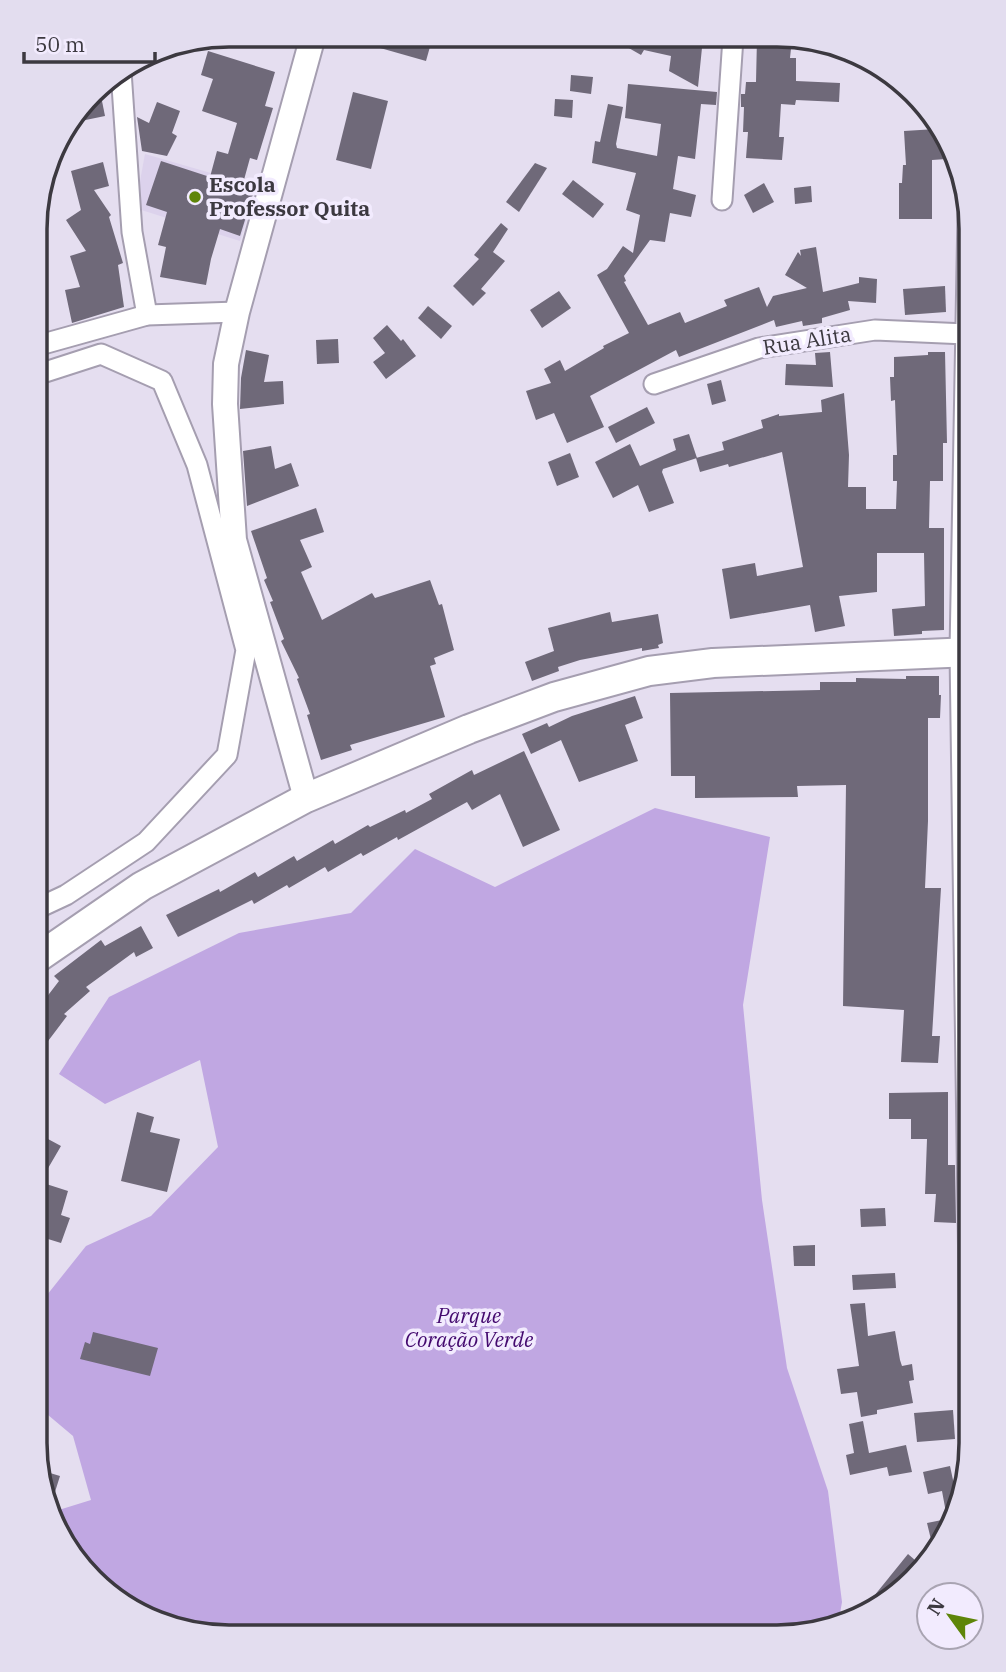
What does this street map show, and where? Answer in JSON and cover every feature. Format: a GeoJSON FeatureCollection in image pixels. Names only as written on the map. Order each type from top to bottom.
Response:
{"type":"FeatureCollection","features":[{"type":"Feature","properties":{"kind":"main road"},"geometry":{"type":"LineString","coordinates":[[47,951],[142,886],[306,798],[469,729],[554,697],[649,671],[713,663],[959,652]]}},
{"type":"Feature","properties":{"kind":"street"},"geometry":{"type":"LineString","coordinates":[[722,200],[732,47]]}},
{"type":"Feature","properties":{"kind":"street"},"geometry":{"type":"LineString","coordinates":[[306,798],[234,540],[225,404],[226,364],[237,312],[310,48]]}},
{"type":"Feature","properties":{"kind":"street"},"geometry":{"type":"LineString","coordinates":[[122,83],[132,232],[147,315]]}},
{"type":"Feature","properties":{"kind":"street"},"geometry":{"type":"LineString","coordinates":[[47,343],[147,315],[237,312]]}},
{"type":"Feature","properties":{"kind":"street","name":"Rua Alita"},"geometry":{"type":"LineString","coordinates":[[654,384],[759,348],[875,330],[959,334]]}},
{"type":"Feature","properties":{"kind":"street"},"geometry":{"type":"LineString","coordinates":[[47,371],[101,354],[162,381],[197,465],[246,650],[228,755],[146,842],[66,895],[47,904]]}},
{"type":"Feature","properties":{"kind":"shaded area","name":"Escola Professor Quita"},"geometry":{"type":"Polygon","coordinates":[[[145,154],[256,186],[240,241],[135,208],[145,154]]]}},
{"type":"Feature","properties":{"kind":"green space","name":"Parque Coração Verde"},"geometry":{"type":"Polygon","coordinates":[[[655,808],[770,837],[743,1005],[762,1200],[787,1368],[828,1491],[842,1602],[840,1613],[824,1619],[776,1625],[206,1623],[182,1619],[160,1611],[119,1587],[85,1553],[61,1512],[60,1510],[91,1500],[73,1436],[47,1414],[47,1295],[86,1246],[151,1216],[218,1147],[200,1060],[105,1104],[59,1074],[109,997],[239,933],[351,913],[415,849],[495,887],[655,808]]]}},
{"type":"Feature","properties":{"kind":"building"},"geometry":{"type":"Polygon","coordinates":[[[627,47],[702,47],[698,87],[669,71],[671,56],[644,50],[641,55],[627,47]]]}},
{"type":"Feature","properties":{"kind":"building"},"geometry":{"type":"Polygon","coordinates":[[[757,47],[791,48],[790,58],[796,58],[796,81],[840,83],[839,102],[796,100],[795,105],[781,104],[779,137],[784,137],[782,160],[746,158],[748,132],[743,132],[744,107],[741,107],[741,94],[745,94],[746,82],[756,82],[757,47]]]}},
{"type":"Feature","properties":{"kind":"building"},"geometry":{"type":"Polygon","coordinates":[[[379,48],[430,48],[426,61],[379,48]]]}},
{"type":"Feature","properties":{"kind":"building"},"geometry":{"type":"Polygon","coordinates":[[[208,51],[275,72],[265,106],[273,108],[257,160],[250,158],[242,187],[254,191],[240,236],[220,229],[206,285],[160,277],[166,247],[158,245],[167,212],[146,205],[161,161],[210,177],[217,151],[228,154],[237,123],[202,111],[213,79],[201,75],[208,51]]]}},
{"type":"Feature","properties":{"kind":"building"},"geometry":{"type":"Polygon","coordinates":[[[571,75],[593,77],[591,94],[570,91],[571,75]]]}},
{"type":"Feature","properties":{"kind":"building"},"geometry":{"type":"Polygon","coordinates":[[[628,84],[717,92],[716,105],[701,104],[695,159],[678,156],[673,189],[696,195],[691,217],[670,213],[665,242],[650,240],[624,276],[624,282],[648,325],[680,312],[685,323],[727,306],[724,300],[759,287],[767,307],[773,296],[807,288],[785,275],[798,252],[801,256],[800,250],[816,247],[823,292],[859,283],[859,277],[877,279],[876,303],[848,301],[850,310],[822,318],[822,323],[803,326],[802,321],[776,327],[774,320],[679,357],[676,350],[590,396],[604,427],[567,443],[554,413],[536,420],[526,391],[551,383],[544,369],[560,360],[565,371],[629,333],[597,275],[607,269],[623,246],[633,253],[640,215],[626,210],[636,173],[592,163],[595,141],[600,142],[608,104],[623,107],[617,148],[657,156],[661,124],[625,118],[628,84]]]}},
{"type":"Feature","properties":{"kind":"building"},"geometry":{"type":"Polygon","coordinates":[[[353,92],[388,101],[371,169],[336,160],[353,92]]]}},
{"type":"Feature","properties":{"kind":"building"},"geometry":{"type":"Polygon","coordinates":[[[555,99],[573,100],[572,118],[554,116],[555,99]]]}},
{"type":"Feature","properties":{"kind":"building"},"geometry":{"type":"Polygon","coordinates":[[[102,100],[105,116],[84,120],[102,100]]]}},
{"type":"Feature","properties":{"kind":"building"},"geometry":{"type":"Polygon","coordinates":[[[157,102],[180,111],[172,133],[177,136],[167,156],[142,151],[137,117],[149,123],[157,102]]]}},
{"type":"Feature","properties":{"kind":"building"},"geometry":{"type":"Polygon","coordinates":[[[928,129],[945,159],[932,160],[932,219],[899,219],[899,183],[902,183],[903,165],[906,165],[904,131],[928,129]]]}},
{"type":"Feature","properties":{"kind":"building"},"geometry":{"type":"Polygon","coordinates":[[[103,162],[109,186],[94,190],[111,215],[109,217],[123,263],[118,265],[124,307],[72,323],[65,290],[80,287],[70,256],[86,251],[66,220],[81,210],[71,171],[103,162]]]}},
{"type":"Feature","properties":{"kind":"building"},"geometry":{"type":"Polygon","coordinates":[[[535,163],[547,168],[519,212],[506,202],[535,163]]]}},
{"type":"Feature","properties":{"kind":"building"},"geometry":{"type":"Polygon","coordinates":[[[573,180],[604,204],[593,218],[562,194],[573,180]]]}},
{"type":"Feature","properties":{"kind":"building"},"geometry":{"type":"Polygon","coordinates":[[[764,183],[774,202],[753,213],[744,195],[764,183]]]}},
{"type":"Feature","properties":{"kind":"building"},"geometry":{"type":"Polygon","coordinates":[[[811,186],[812,202],[795,204],[794,188],[811,186]]]}},
{"type":"Feature","properties":{"kind":"building"},"geometry":{"type":"Polygon","coordinates":[[[501,223],[508,229],[493,252],[505,261],[481,289],[486,293],[473,306],[453,286],[479,259],[474,255],[501,223]]]}},
{"type":"Feature","properties":{"kind":"building"},"geometry":{"type":"Polygon","coordinates":[[[945,286],[946,312],[905,315],[903,289],[945,286]]]}},
{"type":"Feature","properties":{"kind":"building"},"geometry":{"type":"Polygon","coordinates":[[[559,291],[571,308],[542,328],[530,310],[559,291]]]}},
{"type":"Feature","properties":{"kind":"building"},"geometry":{"type":"Polygon","coordinates":[[[428,306],[452,326],[441,339],[418,318],[428,306]]]}},
{"type":"Feature","properties":{"kind":"building"},"geometry":{"type":"Polygon","coordinates":[[[387,325],[401,341],[403,339],[416,356],[386,379],[373,362],[385,353],[373,338],[387,325]]]}},
{"type":"Feature","properties":{"kind":"building"},"geometry":{"type":"Polygon","coordinates":[[[338,339],[339,363],[317,364],[316,340],[338,339]]]}},
{"type":"Feature","properties":{"kind":"building"},"geometry":{"type":"Polygon","coordinates":[[[246,350],[269,355],[264,382],[283,381],[284,404],[240,409],[241,378],[246,350]]]}},
{"type":"Feature","properties":{"kind":"building"},"geometry":{"type":"Polygon","coordinates":[[[830,352],[833,387],[785,385],[786,364],[816,365],[815,353],[830,352]]]}},
{"type":"Feature","properties":{"kind":"building"},"geometry":{"type":"Polygon","coordinates":[[[928,352],[945,352],[947,443],[943,443],[943,481],[930,481],[929,528],[944,528],[944,630],[894,636],[892,609],[925,606],[924,553],[877,553],[877,592],[839,596],[845,626],[815,632],[810,605],[730,619],[722,569],[755,563],[757,576],[803,567],[782,452],[700,472],[696,458],[724,450],[722,442],[763,428],[761,420],[779,414],[822,412],[821,400],[844,393],[849,455],[848,487],[866,487],[866,509],[896,509],[897,481],[893,481],[893,455],[897,455],[895,400],[891,401],[890,377],[894,377],[894,357],[928,355],[928,352]]]}},
{"type":"Feature","properties":{"kind":"building"},"geometry":{"type":"Polygon","coordinates":[[[721,380],[726,401],[712,405],[707,384],[721,380]]]}},
{"type":"Feature","properties":{"kind":"building"},"geometry":{"type":"Polygon","coordinates":[[[647,407],[655,423],[616,443],[608,427],[647,407]]]}},
{"type":"Feature","properties":{"kind":"building"},"geometry":{"type":"Polygon","coordinates":[[[689,434],[697,458],[663,469],[662,472],[674,503],[649,512],[638,485],[613,498],[595,462],[630,444],[640,466],[676,450],[673,439],[689,434]]]}},
{"type":"Feature","properties":{"kind":"building"},"geometry":{"type":"Polygon","coordinates":[[[271,446],[275,469],[291,463],[299,486],[247,506],[243,451],[271,446]]]}},
{"type":"Feature","properties":{"kind":"building"},"geometry":{"type":"Polygon","coordinates":[[[570,453],[579,477],[557,486],[548,462],[570,453]]]}},
{"type":"Feature","properties":{"kind":"building"},"geometry":{"type":"Polygon","coordinates":[[[316,508],[324,532],[300,540],[312,567],[301,572],[322,620],[372,593],[375,598],[430,580],[439,605],[442,604],[454,650],[434,658],[436,664],[430,666],[445,717],[350,745],[352,750],[321,760],[307,715],[310,714],[297,679],[299,678],[281,641],[284,639],[270,602],[273,601],[264,580],[267,578],[251,531],[316,508]]]}},
{"type":"Feature","properties":{"kind":"building"},"geometry":{"type":"Polygon","coordinates":[[[610,612],[612,622],[658,614],[663,643],[658,645],[659,648],[642,651],[642,648],[580,660],[558,667],[559,671],[532,681],[525,662],[554,651],[548,628],[610,612]]]}},
{"type":"Feature","properties":{"kind":"building"},"geometry":{"type":"Polygon","coordinates":[[[906,676],[939,676],[941,695],[940,718],[928,718],[925,888],[941,888],[932,1036],[940,1036],[938,1063],[901,1062],[904,1010],[843,1006],[846,785],[797,786],[798,797],[695,798],[695,776],[671,776],[670,693],[820,690],[820,682],[856,682],[856,678],[906,679],[906,676]]]}},
{"type":"Feature","properties":{"kind":"building"},"geometry":{"type":"Polygon","coordinates":[[[635,696],[643,718],[625,725],[638,761],[579,782],[561,740],[531,754],[522,734],[547,723],[549,727],[572,716],[635,696]]]}},
{"type":"Feature","properties":{"kind":"building"},"geometry":{"type":"Polygon","coordinates":[[[524,751],[560,830],[523,847],[500,794],[472,810],[467,802],[398,840],[397,837],[363,856],[361,853],[328,872],[325,867],[289,888],[287,885],[254,904],[252,900],[178,937],[166,915],[219,889],[220,892],[255,872],[258,877],[294,856],[297,861],[333,840],[335,844],[368,825],[370,827],[405,810],[406,813],[432,799],[429,794],[472,770],[474,775],[524,751]]]}},
{"type":"Feature","properties":{"kind":"building"},"geometry":{"type":"Polygon","coordinates":[[[141,926],[153,948],[136,957],[134,952],[86,987],[90,991],[64,1014],[67,1016],[47,1042],[47,997],[59,981],[54,976],[101,940],[105,946],[141,926]]]}},
{"type":"Feature","properties":{"kind":"building"},"geometry":{"type":"Polygon","coordinates":[[[948,1092],[948,1165],[955,1165],[956,1223],[934,1222],[936,1194],[925,1194],[927,1139],[911,1139],[911,1119],[889,1119],[889,1093],[948,1092]]]}},
{"type":"Feature","properties":{"kind":"building"},"geometry":{"type":"Polygon","coordinates":[[[137,1112],[154,1117],[150,1132],[180,1139],[167,1192],[121,1181],[137,1112]]]}},
{"type":"Feature","properties":{"kind":"building"},"geometry":{"type":"Polygon","coordinates":[[[47,1138],[61,1146],[47,1170],[47,1138]]]}},
{"type":"Feature","properties":{"kind":"building"},"geometry":{"type":"Polygon","coordinates":[[[47,1184],[68,1191],[61,1215],[70,1218],[61,1243],[47,1239],[47,1184]]]}},
{"type":"Feature","properties":{"kind":"building"},"geometry":{"type":"Polygon","coordinates":[[[885,1208],[886,1226],[861,1227],[860,1209],[885,1208]]]}},
{"type":"Feature","properties":{"kind":"building"},"geometry":{"type":"Polygon","coordinates":[[[815,1245],[815,1266],[794,1266],[793,1246],[815,1245]]]}},
{"type":"Feature","properties":{"kind":"building"},"geometry":{"type":"Polygon","coordinates":[[[895,1273],[896,1288],[853,1290],[852,1275],[895,1273]]]}},
{"type":"Feature","properties":{"kind":"building"},"geometry":{"type":"Polygon","coordinates":[[[865,1303],[868,1336],[895,1331],[902,1366],[912,1364],[914,1380],[909,1381],[913,1403],[877,1410],[877,1414],[861,1417],[857,1392],[841,1394],[837,1369],[859,1366],[850,1304],[865,1303]]]}},
{"type":"Feature","properties":{"kind":"building"},"geometry":{"type":"Polygon","coordinates":[[[93,1332],[158,1348],[150,1376],[80,1359],[85,1342],[90,1344],[93,1332]]]}},
{"type":"Feature","properties":{"kind":"building"},"geometry":{"type":"Polygon","coordinates":[[[953,1410],[955,1439],[917,1442],[914,1413],[953,1410]]]}},
{"type":"Feature","properties":{"kind":"building"},"geometry":{"type":"Polygon","coordinates":[[[863,1421],[869,1453],[906,1445],[912,1472],[889,1476],[887,1467],[850,1475],[846,1455],[854,1453],[849,1424],[863,1421]]]}},
{"type":"Feature","properties":{"kind":"building"},"geometry":{"type":"Polygon","coordinates":[[[950,1466],[954,1483],[945,1510],[942,1491],[928,1494],[923,1472],[950,1466]]]}},
{"type":"Feature","properties":{"kind":"building"},"geometry":{"type":"Polygon","coordinates":[[[50,1473],[60,1476],[54,1494],[50,1473]]]}},
{"type":"Feature","properties":{"kind":"building"},"geometry":{"type":"Polygon","coordinates":[[[941,1520],[931,1539],[927,1523],[941,1520]]]}},
{"type":"Feature","properties":{"kind":"building"},"geometry":{"type":"Polygon","coordinates":[[[908,1554],[916,1561],[897,1580],[874,1596],[908,1554]]]}},
{"type":"Feature","properties":{"kind":"place","name":"Escola Professor Quita"},"geometry":{"type":"Point","coordinates":[195,197]}}]}
